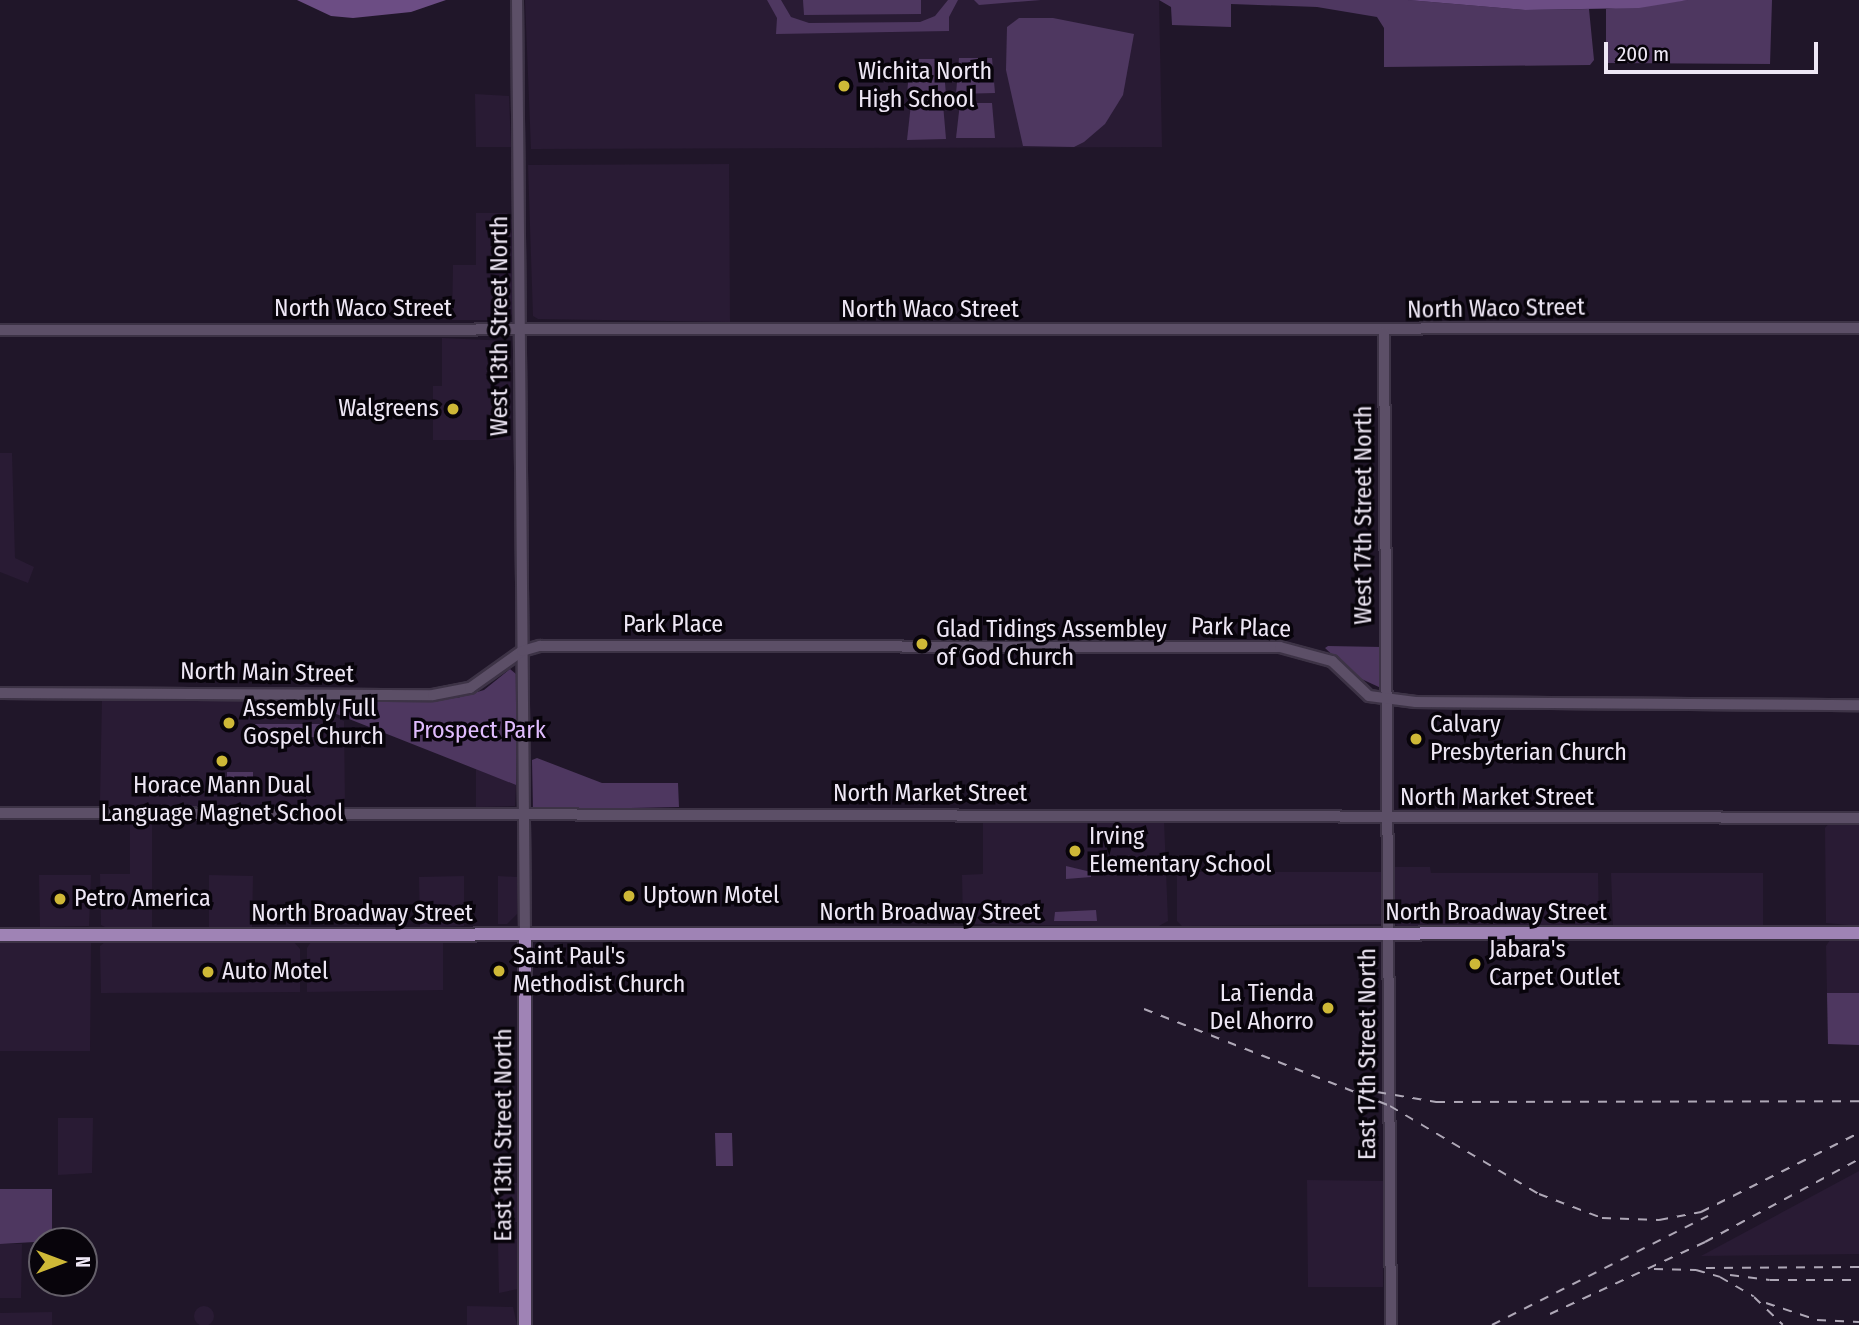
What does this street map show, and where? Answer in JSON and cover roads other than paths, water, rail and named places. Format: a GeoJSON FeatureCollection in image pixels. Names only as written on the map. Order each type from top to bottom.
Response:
{"type":"FeatureCollection","features":[{"type":"Feature","properties":{"kind":"main road","name":"North Broadway Street"},"geometry":{"type":"LineString","coordinates":[[0,935],[1859,933]]}},
{"type":"Feature","properties":{"kind":"main road","name":"East 13th Street North"},"geometry":{"type":"LineString","coordinates":[[525,934],[526,1325]]}},
{"type":"Feature","properties":{"kind":"street","name":"West 13th Street North"},"geometry":{"type":"LineString","coordinates":[[517,0],[522,652]]}},
{"type":"Feature","properties":{"kind":"street","name":"North Waco Street"},"geometry":{"type":"LineString","coordinates":[[0,330],[1384,332],[1859,328]]}},
{"type":"Feature","properties":{"kind":"street","name":"West 17th Street North"},"geometry":{"type":"LineString","coordinates":[[1384,332],[1386,699]]}},
{"type":"Feature","properties":{"kind":"street","name":"Park Place"},"geometry":{"type":"LineString","coordinates":[[522,652],[540,646],[1280,647],[1332,661],[1359,690],[1386,699],[1859,705]]}},
{"type":"Feature","properties":{"kind":"street","name":"North Main Street"},"geometry":{"type":"LineString","coordinates":[[0,693],[433,695],[470,688],[522,652]]}},
{"type":"Feature","properties":{"kind":"street","name":"East 13th Street North"},"geometry":{"type":"LineString","coordinates":[[522,652],[525,934]]}},
{"type":"Feature","properties":{"kind":"street","name":"East 17th Street North"},"geometry":{"type":"LineString","coordinates":[[1386,699],[1391,1325]]}},
{"type":"Feature","properties":{"kind":"street","name":"North Market Street"},"geometry":{"type":"LineString","coordinates":[[0,813],[1859,818]]}},
{"type":"Feature","properties":{"kind":"railway"},"geometry":{"type":"LineString","coordinates":[[1144,1009],[1390,1106],[1539,1194],[1602,1218],[1659,1220],[1701,1212],[1859,1133]]}},
{"type":"Feature","properties":{"kind":"railway"},"geometry":{"type":"LineString","coordinates":[[1377,1092],[1436,1102],[1859,1101]]}},
{"type":"Feature","properties":{"kind":"railway"},"geometry":{"type":"LineString","coordinates":[[1550,1314],[1705,1242],[1859,1159]]}},
{"type":"Feature","properties":{"kind":"railway"},"geometry":{"type":"LineString","coordinates":[[1492,1325],[1708,1216]]}},
{"type":"Feature","properties":{"kind":"railway"},"geometry":{"type":"LineString","coordinates":[[1706,1268],[1859,1267]]}},
{"type":"Feature","properties":{"kind":"railway"},"geometry":{"type":"LineString","coordinates":[[1654,1269],[1696,1270],[1720,1277],[1754,1297],[1783,1325]]}},
{"type":"Feature","properties":{"kind":"railway"},"geometry":{"type":"LineString","coordinates":[[1730,1275],[1770,1280],[1859,1280]]}},
{"type":"Feature","properties":{"kind":"railway"},"geometry":{"type":"LineString","coordinates":[[1766,1303],[1817,1320],[1859,1322]]}},
{"type":"Feature","properties":{"kind":"place","name":"Wichita North High School"},"geometry":{"type":"Point","coordinates":[844,86]}},
{"type":"Feature","properties":{"kind":"place","name":"Walgreens"},"geometry":{"type":"Point","coordinates":[453,409]}},
{"type":"Feature","properties":{"kind":"place","name":"Glad Tidings Assembley of God Church"},"geometry":{"type":"Point","coordinates":[922,644]}},
{"type":"Feature","properties":{"kind":"place","name":"Assembly Full Gospel Church"},"geometry":{"type":"Point","coordinates":[229,723]}},
{"type":"Feature","properties":{"kind":"place","name":"Calvary Presbyterian Church"},"geometry":{"type":"Point","coordinates":[1416,739]}},
{"type":"Feature","properties":{"kind":"place","name":"Horace Mann Dual Language Magnet School"},"geometry":{"type":"Point","coordinates":[222,761]}},
{"type":"Feature","properties":{"kind":"place","name":"Irving Elementary School"},"geometry":{"type":"Point","coordinates":[1075,851]}},
{"type":"Feature","properties":{"kind":"place","name":"Uptown Motel"},"geometry":{"type":"Point","coordinates":[629,896]}},
{"type":"Feature","properties":{"kind":"place","name":"Petro America"},"geometry":{"type":"Point","coordinates":[60,899]}},
{"type":"Feature","properties":{"kind":"place","name":"Jabara's Carpet Outlet"},"geometry":{"type":"Point","coordinates":[1475,964]}},
{"type":"Feature","properties":{"kind":"place","name":"Saint Paul's Methodist Church"},"geometry":{"type":"Point","coordinates":[499,971]}},
{"type":"Feature","properties":{"kind":"place","name":"Auto Motel"},"geometry":{"type":"Point","coordinates":[208,972]}},
{"type":"Feature","properties":{"kind":"place","name":"La Tienda Del Ahorro"},"geometry":{"type":"Point","coordinates":[1328,1008]}},
{"type":"Feature","properties":{"kind":"park label","name":"Prospect Park"},"geometry":{"type":"Point","coordinates":[479,731]}}]}
